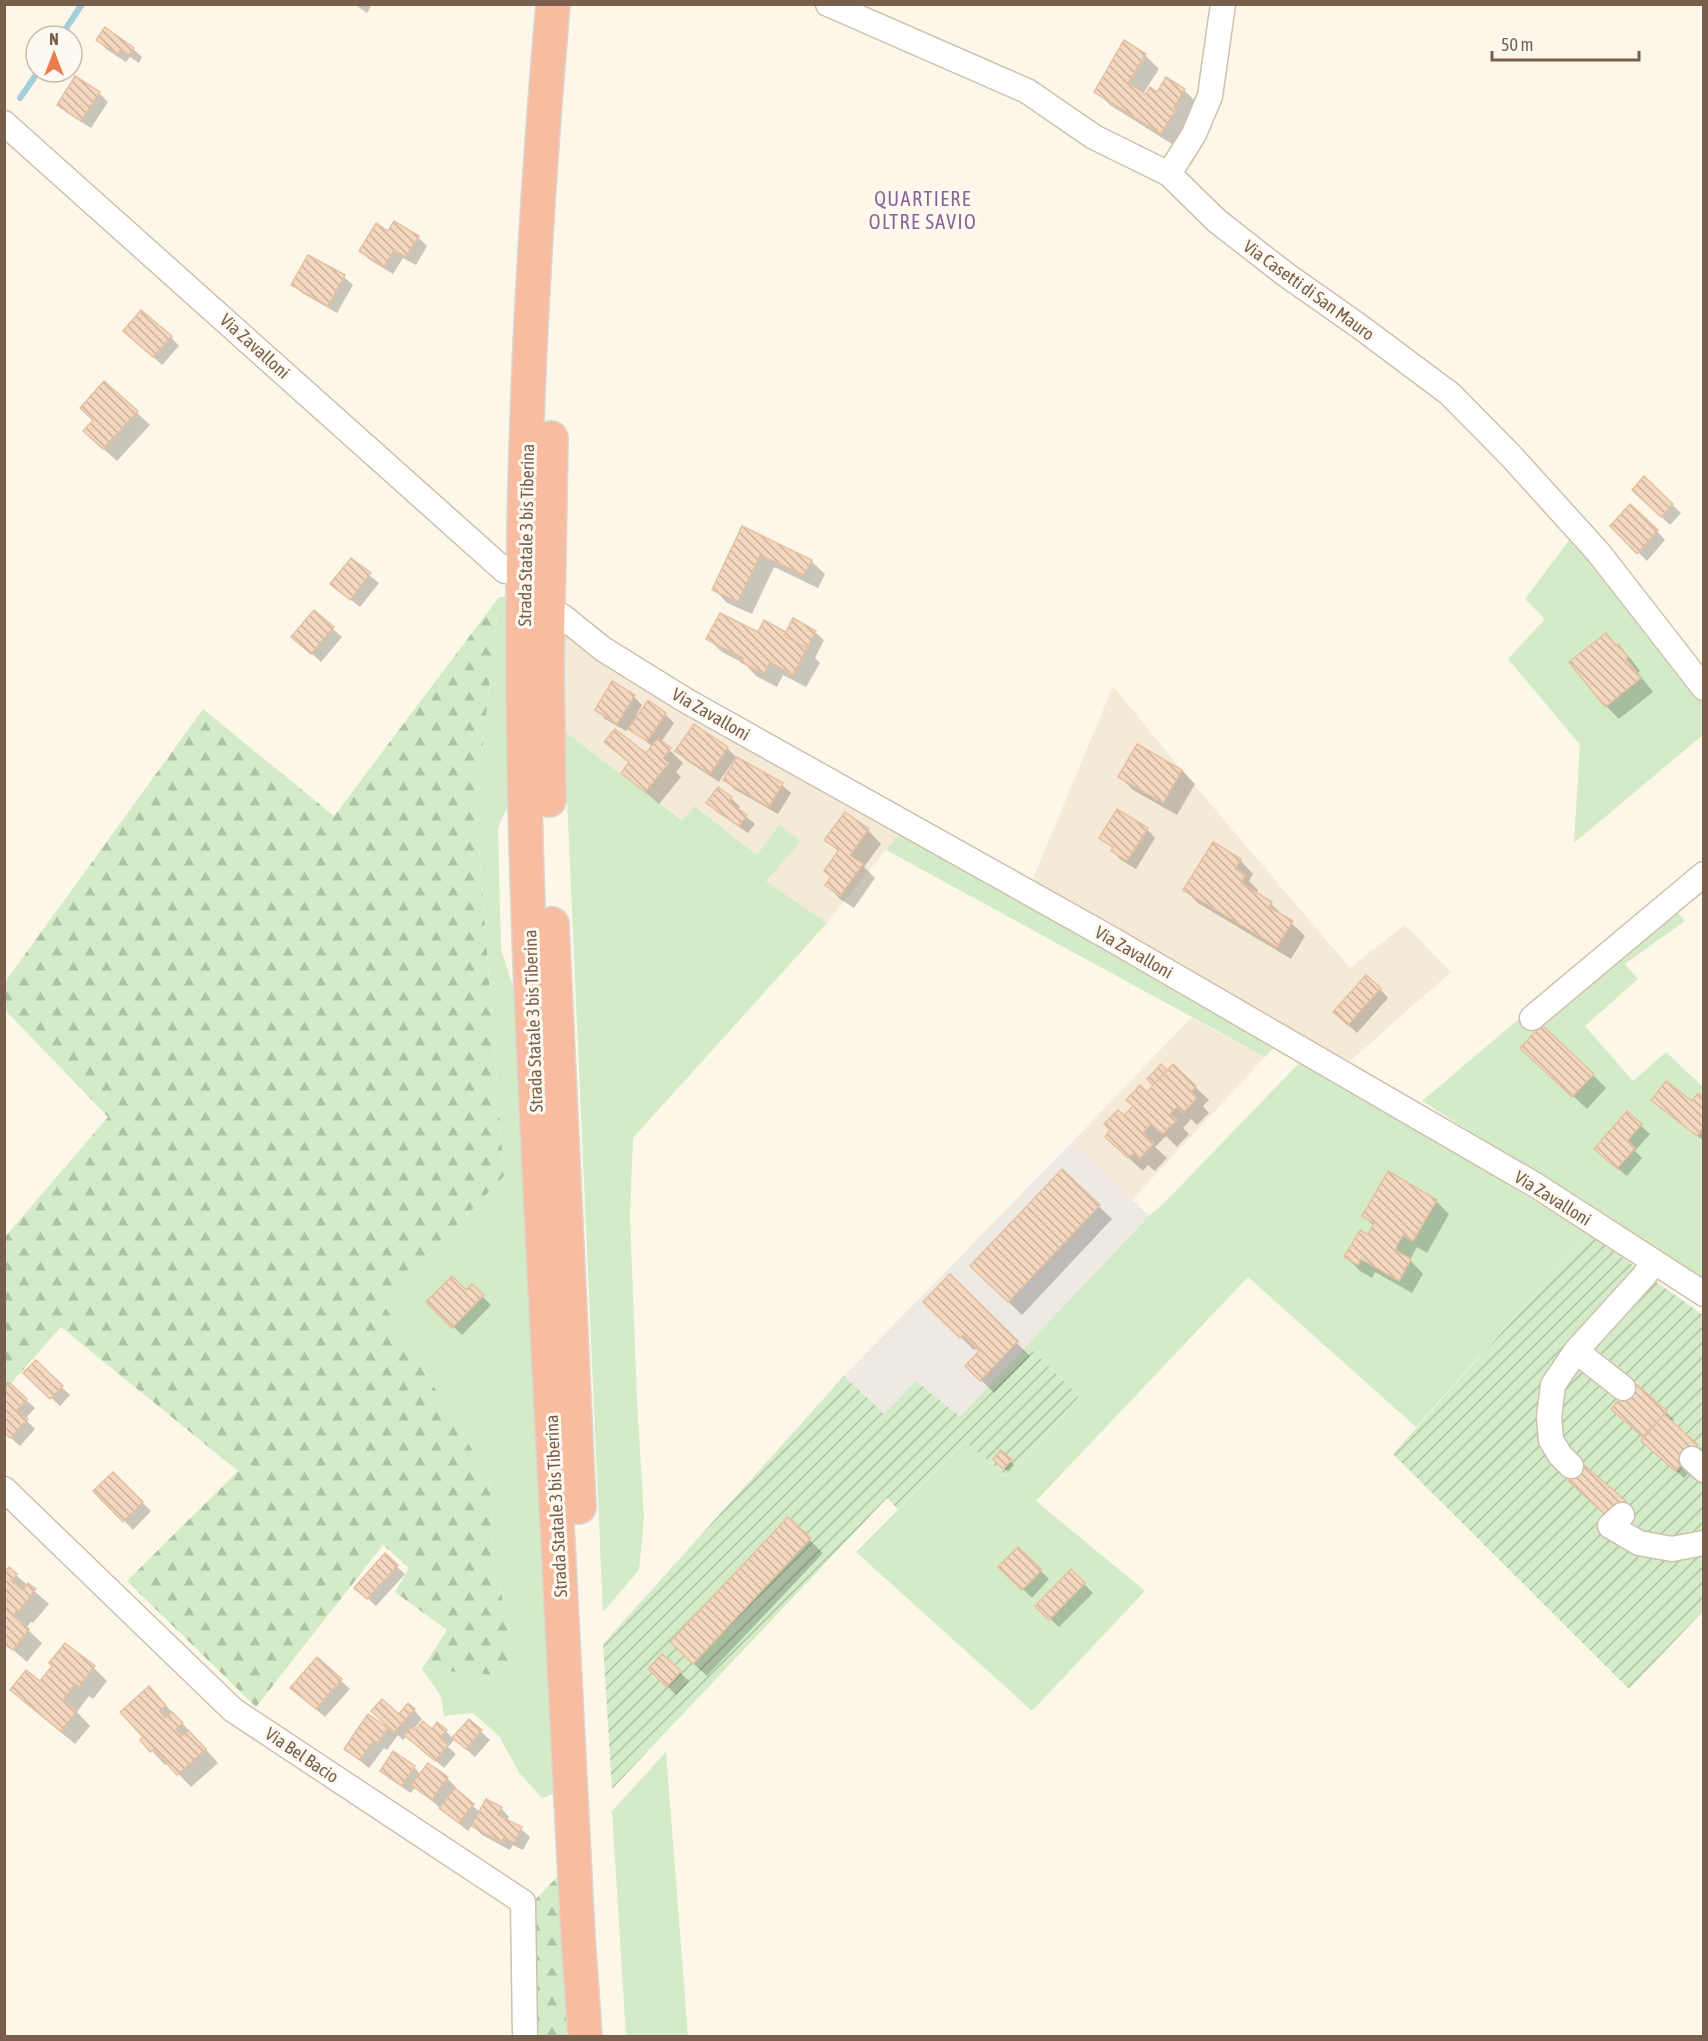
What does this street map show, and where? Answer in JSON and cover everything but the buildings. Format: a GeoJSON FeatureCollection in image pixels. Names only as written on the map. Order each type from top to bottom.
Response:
{"type":"FeatureCollection","features":[{"type":"Feature","properties":{"kind":"highway","name":"Strada Statale 3 bis Tiberina"},"geometry":{"type":"LineString","coordinates":[[553,4],[534,283],[525,501],[523,664],[528,887],[536,1090],[571,1571]]}},
{"type":"Feature","properties":{"kind":"highway","name":"Strada Statale 3 bis Tiberina"},"geometry":{"type":"LineString","coordinates":[[576,4],[557,285],[548,504],[547,668],[550,887],[571,1571],[589,1936],[585,2037]]}},
{"type":"Feature","properties":{"kind":"highway","name":"Strada Statale 3 bis Tiberina"},"geometry":{"type":"LineString","coordinates":[[589,1936],[607,2037]]}},
{"type":"Feature","properties":{"kind":"street","name":"Via Casetti di San Mauro"},"geometry":{"type":"LineString","coordinates":[[828,4],[1027,91],[1094,137],[1169,174],[1217,221],[1285,274],[1450,394],[1511,456],[1598,552],[1704,688]]}},
{"type":"Feature","properties":{"kind":"street"},"geometry":{"type":"LineString","coordinates":[[1169,174],[1194,134],[1210,96],[1223,4]]}},
{"type":"Feature","properties":{"kind":"street","name":"Via Zavalloni"},"geometry":{"type":"LineString","coordinates":[[4,123],[504,571]]}},
{"type":"Feature","properties":{"kind":"street","name":"Via Zavalloni"},"geometry":{"type":"LineString","coordinates":[[562,616],[603,649],[685,700],[1118,943],[1536,1186],[1704,1294]]}},
{"type":"Feature","properties":{"kind":"street"},"geometry":{"type":"LineString","coordinates":[[1532,1018],[1704,874]]}},
{"type":"Feature","properties":{"kind":"street"},"geometry":{"type":"LineString","coordinates":[[1571,1466],[1560,1455],[1551,1440],[1549,1417],[1553,1385],[1576,1351],[1654,1262]]}},
{"type":"Feature","properties":{"kind":"street"},"geometry":{"type":"LineString","coordinates":[[1576,1351],[1623,1388]]}},
{"type":"Feature","properties":{"kind":"street","name":"Via Bel Bacio"},"geometry":{"type":"LineString","coordinates":[[4,1489],[233,1710],[523,1902],[525,2037]]}},
{"type":"Feature","properties":{"kind":"street"},"geometry":{"type":"LineString","coordinates":[[1622,1515],[1610,1526],[1639,1543],[1672,1549],[1704,1543]]}},
{"type":"Feature","properties":{"kind":"shaded area"},"geometry":{"type":"Polygon","coordinates":[[[563,622],[901,831],[827,923],[766,881],[780,825],[757,855],[696,806],[683,820],[564,731],[563,622]]]}},
{"type":"Feature","properties":{"kind":"shaded area"},"geometry":{"type":"Polygon","coordinates":[[[1113,686],[1350,968],[1405,925],[1451,972],[1349,1062],[1032,881],[1113,686]]]}},
{"type":"Feature","properties":{"kind":"shaded area"},"geometry":{"type":"Polygon","coordinates":[[[1191,1018],[1265,1057],[1132,1200],[1072,1142],[1191,1018]]]}},
{"type":"Feature","properties":{"kind":"shaded area"},"geometry":{"type":"Polygon","coordinates":[[[1072,1142],[1149,1216],[960,1417],[884,1415],[844,1376],[1072,1142]]]}},
{"type":"Feature","properties":{"kind":"green space"},"geometry":{"type":"Polygon","coordinates":[[[1575,532],[1703,699],[1703,735],[1574,843],[1580,745],[1508,659],[1545,619],[1525,599],[1575,532]]]}},
{"type":"Feature","properties":{"kind":"green space"},"geometry":{"type":"Polygon","coordinates":[[[512,596],[512,795],[498,828],[501,949],[521,1012],[558,1792],[542,1798],[520,1774],[499,1736],[473,1713],[444,1716],[441,1696],[422,1669],[495,1675],[512,1670],[512,1640],[494,1563],[489,1477],[383,1303],[504,1176],[476,807],[499,597],[512,596]]]}},
{"type":"Feature","properties":{"kind":"green space"},"geometry":{"type":"Polygon","coordinates":[[[499,597],[476,807],[504,1176],[383,1303],[489,1477],[494,1563],[512,1640],[512,1670],[495,1675],[422,1669],[447,1630],[395,1592],[409,1568],[383,1545],[256,1707],[127,1581],[238,1471],[61,1327],[5,1390],[5,1237],[108,1117],[5,1010],[5,982],[203,709],[334,816],[499,597]]]}},
{"type":"Feature","properties":{"kind":"green space"},"geometry":{"type":"Polygon","coordinates":[[[564,731],[682,820],[695,806],[757,855],[780,824],[800,842],[766,881],[827,923],[633,1138],[630,1216],[644,1518],[639,1570],[603,1612],[564,731]]]}},
{"type":"Feature","properties":{"kind":"green space"},"geometry":{"type":"Polygon","coordinates":[[[901,831],[1277,1044],[1265,1057],[886,850],[901,831]]]}},
{"type":"Feature","properties":{"kind":"green space"},"geometry":{"type":"Polygon","coordinates":[[[1664,896],[1685,921],[1625,964],[1638,979],[1585,1026],[1633,1081],[1666,1052],[1703,1087],[1703,1285],[1630,1233],[1422,1101],[1664,896]]]}},
{"type":"Feature","properties":{"kind":"green space"},"geometry":{"type":"Polygon","coordinates":[[[1302,1060],[1589,1234],[1416,1427],[1248,1277],[1036,1501],[1145,1591],[1032,1711],[856,1552],[965,1442],[1009,1478],[1079,1396],[1027,1345],[1302,1060]]]}},
{"type":"Feature","properties":{"kind":"green space"},"geometry":{"type":"Polygon","coordinates":[[[1589,1234],[1703,1315],[1703,1611],[1629,1689],[1393,1454],[1589,1234]]]}},
{"type":"Feature","properties":{"kind":"green space"},"geometry":{"type":"Polygon","coordinates":[[[1027,1345],[1079,1396],[1009,1478],[965,1442],[898,1509],[887,1498],[612,1789],[603,1644],[844,1376],[884,1414],[916,1381],[960,1417],[1027,1345]]]}},
{"type":"Feature","properties":{"kind":"green space"},"geometry":{"type":"Polygon","coordinates":[[[666,1752],[688,2036],[626,2036],[612,1811],[666,1752]]]}},
{"type":"Feature","properties":{"kind":"green space"},"geometry":{"type":"Polygon","coordinates":[[[560,1874],[572,2036],[535,2036],[531,1904],[560,1874]]]}},
{"type":"Feature","properties":{"kind":"waterway"},"geometry":{"type":"LineString","coordinates":[[69,24],[82,4]]}},
{"type":"Feature","properties":{"kind":"waterway"},"geometry":{"type":"LineString","coordinates":[[20,98],[30,84]]}},
{"type":"Feature","properties":{"kind":"district","name":"QUARTIERE OLTRE SAVIO"},"geometry":{"type":"Point","coordinates":[923,210]}}]}
